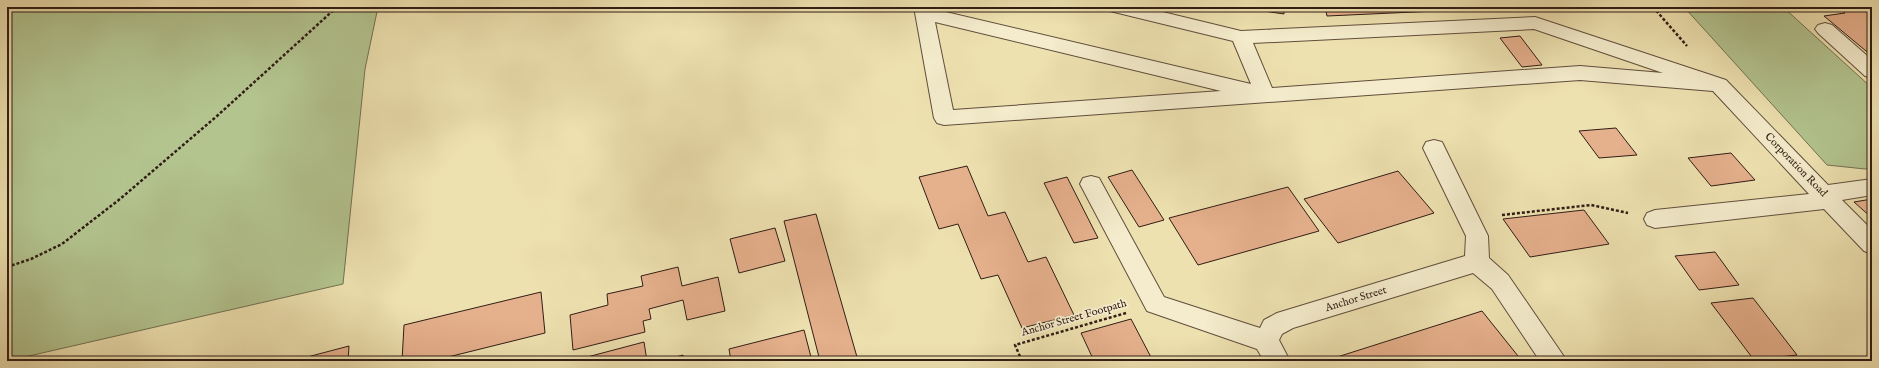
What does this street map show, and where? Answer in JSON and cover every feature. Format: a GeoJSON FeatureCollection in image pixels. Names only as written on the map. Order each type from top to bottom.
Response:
{"type":"FeatureCollection","features":[{"type":"Feature","properties":{"kind":"street"},"geometry":{"type":"LineString","coordinates":[[1117,7],[1241,37],[1535,23],[1719,85]]}},
{"type":"Feature","properties":{"kind":"street"},"geometry":{"type":"LineString","coordinates":[[1265,95],[924,10],[944,118],[1580,73],[1719,85]]}},
{"type":"Feature","properties":{"kind":"street"},"geometry":{"type":"LineString","coordinates":[[1825,29],[1872,71]]}},
{"type":"Feature","properties":{"kind":"street"},"geometry":{"type":"LineString","coordinates":[[1241,37],[1265,95]]}},
{"type":"Feature","properties":{"kind":"street","name":"Corporation Road"},"geometry":{"type":"LineString","coordinates":[[1719,85],[1872,245]]}},
{"type":"Feature","properties":{"kind":"street"},"geometry":{"type":"LineString","coordinates":[[1434,148],[1477,236],[1477,262],[1500,282],[1554,361]]}},
{"type":"Feature","properties":{"kind":"street"},"geometry":{"type":"LineString","coordinates":[[1091,184],[1156,304],[1272,351]]}},
{"type":"Feature","properties":{"kind":"street"},"geometry":{"type":"LineString","coordinates":[[1655,219],[1826,197],[1872,187]]}},
{"type":"Feature","properties":{"kind":"street","name":"Anchor Street"},"geometry":{"type":"LineString","coordinates":[[1272,351],[1273,327],[1286,320],[1477,262]]}},
{"type":"Feature","properties":{"kind":"path"},"geometry":{"type":"LineString","coordinates":[[7,267],[31,259],[62,244],[120,199],[217,116],[337,7]]}},
{"type":"Feature","properties":{"kind":"path"},"geometry":{"type":"LineString","coordinates":[[1502,215],[1591,205],[1655,219]]}},
{"type":"Feature","properties":{"kind":"path","name":"Anchor Street Footpath"},"geometry":{"type":"LineString","coordinates":[[1022,361],[1015,345],[1156,304]]}},
{"type":"Feature","properties":{"kind":"green space"},"geometry":{"type":"Polygon","coordinates":[[[7,7],[378,7],[365,69],[343,284],[7,361],[7,7]]]}},
{"type":"Feature","properties":{"kind":"green space"},"geometry":{"type":"Polygon","coordinates":[[[1684,7],[1783,7],[1872,88],[1872,168],[1865,169],[1827,165],[1684,7]]]}},
{"type":"Feature","properties":{"kind":"building"},"geometry":{"type":"Polygon","coordinates":[[[1237,7],[1284,7],[1284,14],[1237,7]]]}},
{"type":"Feature","properties":{"kind":"building"},"geometry":{"type":"Polygon","coordinates":[[[1325,7],[1433,7],[1436,11],[1327,16],[1325,7]]]}},
{"type":"Feature","properties":{"kind":"building"},"geometry":{"type":"Polygon","coordinates":[[[1838,7],[1872,7],[1872,56],[1824,16],[1845,13],[1838,7]]]}},
{"type":"Feature","properties":{"kind":"building"},"geometry":{"type":"Polygon","coordinates":[[[1520,36],[1542,65],[1522,67],[1500,38],[1520,36]]]}},
{"type":"Feature","properties":{"kind":"building"},"geometry":{"type":"Polygon","coordinates":[[[1616,128],[1637,155],[1599,158],[1579,131],[1616,128]]]}},
{"type":"Feature","properties":{"kind":"building"},"geometry":{"type":"Polygon","coordinates":[[[1731,153],[1755,180],[1711,186],[1688,158],[1731,153]]]}},
{"type":"Feature","properties":{"kind":"building"},"geometry":{"type":"Polygon","coordinates":[[[967,166],[988,216],[1005,212],[1028,262],[1046,257],[1074,315],[1022,328],[998,275],[981,279],[958,224],[939,229],[919,177],[967,166]]]}},
{"type":"Feature","properties":{"kind":"building"},"geometry":{"type":"Polygon","coordinates":[[[1132,170],[1164,220],[1139,227],[1108,177],[1132,170]]]}},
{"type":"Feature","properties":{"kind":"building"},"geometry":{"type":"Polygon","coordinates":[[[1398,171],[1434,213],[1338,243],[1304,199],[1398,171]]]}},
{"type":"Feature","properties":{"kind":"building"},"geometry":{"type":"Polygon","coordinates":[[[1067,177],[1098,238],[1074,243],[1044,183],[1067,177]]]}},
{"type":"Feature","properties":{"kind":"building"},"geometry":{"type":"Polygon","coordinates":[[[1288,187],[1319,231],[1198,265],[1169,218],[1288,187]]]}},
{"type":"Feature","properties":{"kind":"building"},"geometry":{"type":"Polygon","coordinates":[[[1872,199],[1872,218],[1854,202],[1872,199]]]}},
{"type":"Feature","properties":{"kind":"building"},"geometry":{"type":"Polygon","coordinates":[[[1584,210],[1609,244],[1530,257],[1503,219],[1584,210]]]}},
{"type":"Feature","properties":{"kind":"building"},"geometry":{"type":"Polygon","coordinates":[[[816,214],[857,357],[842,361],[820,361],[784,221],[816,214]]]}},
{"type":"Feature","properties":{"kind":"building"},"geometry":{"type":"Polygon","coordinates":[[[775,228],[785,261],[739,273],[730,239],[775,228]]]}},
{"type":"Feature","properties":{"kind":"building"},"geometry":{"type":"Polygon","coordinates":[[[1715,252],[1739,285],[1699,290],[1675,256],[1715,252]]]}},
{"type":"Feature","properties":{"kind":"building"},"geometry":{"type":"Polygon","coordinates":[[[678,267],[682,286],[718,277],[725,311],[687,320],[683,300],[649,309],[651,319],[643,321],[645,332],[573,350],[570,315],[608,305],[607,294],[643,286],[641,276],[678,267]]]}},
{"type":"Feature","properties":{"kind":"building"},"geometry":{"type":"Polygon","coordinates":[[[541,292],[545,333],[432,361],[402,361],[404,325],[541,292]]]}},
{"type":"Feature","properties":{"kind":"building"},"geometry":{"type":"Polygon","coordinates":[[[1753,298],[1797,355],[1754,360],[1711,303],[1753,298]]]}},
{"type":"Feature","properties":{"kind":"building"},"geometry":{"type":"Polygon","coordinates":[[[1482,311],[1522,361],[1336,361],[1334,358],[1482,311]]]}},
{"type":"Feature","properties":{"kind":"building"},"geometry":{"type":"Polygon","coordinates":[[[1131,319],[1153,361],[1094,361],[1081,333],[1131,319]]]}},
{"type":"Feature","properties":{"kind":"building"},"geometry":{"type":"Polygon","coordinates":[[[804,330],[812,361],[731,361],[729,349],[804,330]]]}},
{"type":"Feature","properties":{"kind":"building"},"geometry":{"type":"Polygon","coordinates":[[[644,342],[647,361],[572,361],[644,342]]]}},
{"type":"Feature","properties":{"kind":"building"},"geometry":{"type":"Polygon","coordinates":[[[349,346],[348,361],[292,361],[349,346]]]}},
{"type":"Feature","properties":{"kind":"building"},"geometry":{"type":"Polygon","coordinates":[[[683,355],[684,361],[662,361],[683,355]]]}}]}
